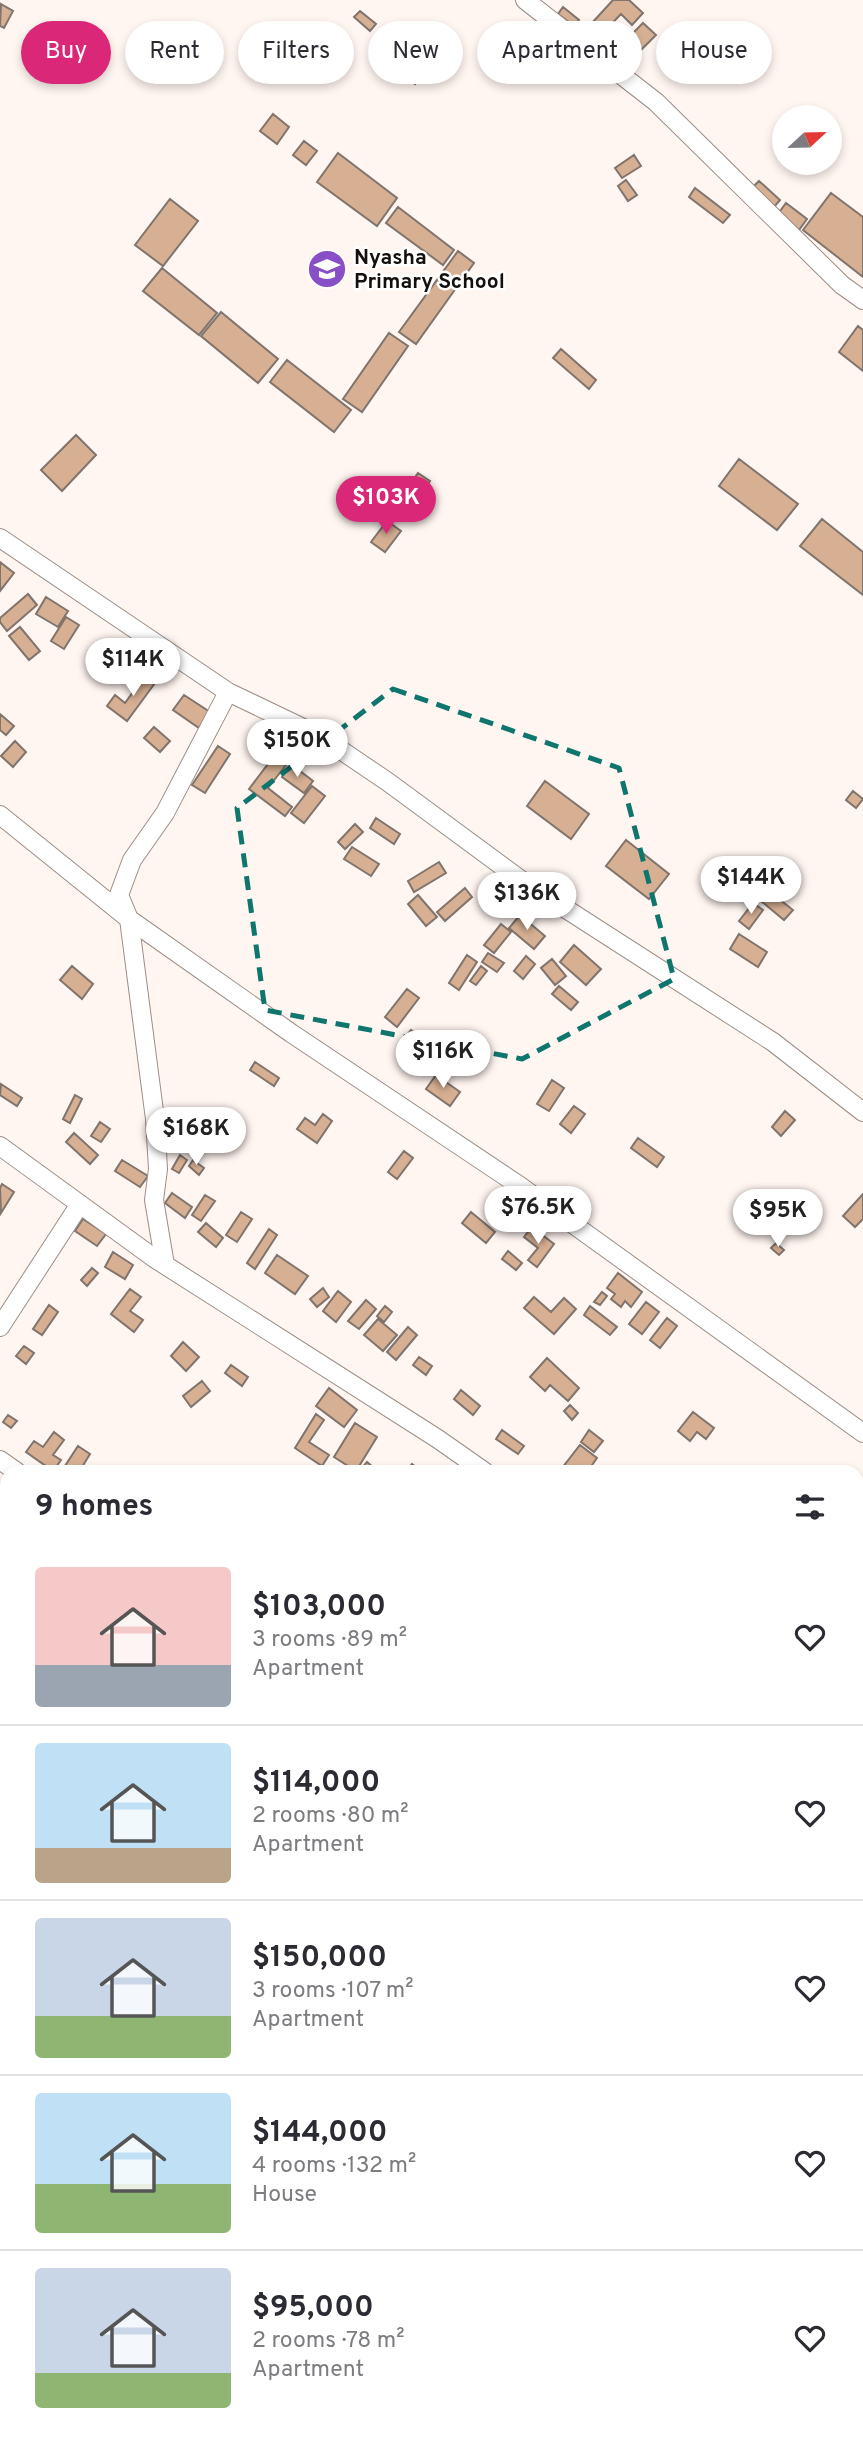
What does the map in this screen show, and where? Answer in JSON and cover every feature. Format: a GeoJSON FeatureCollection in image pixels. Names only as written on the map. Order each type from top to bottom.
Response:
{"type":"FeatureCollection","features":[{"type":"Feature","properties":{"kind":"street"},"geometry":{"type":"LineString","coordinates":[[525,0],[656,102],[842,285],[863,300]]}},
{"type":"Feature","properties":{"kind":"street"},"geometry":{"type":"LineString","coordinates":[[0,538],[228,692],[320,736],[388,782],[521,880],[773,1042],[863,1112]]}},
{"type":"Feature","properties":{"kind":"street"},"geometry":{"type":"LineString","coordinates":[[165,1265],[154,1200],[158,1169],[155,1119],[129,919],[119,895],[132,860],[165,813],[228,692]]}},
{"type":"Feature","properties":{"kind":"street"},"geometry":{"type":"LineString","coordinates":[[0,815],[129,919],[290,1033],[520,1186],[863,1433]]}},
{"type":"Feature","properties":{"kind":"street"},"geometry":{"type":"LineString","coordinates":[[0,1146],[165,1265],[475,1465]]}},
{"type":"Feature","properties":{"kind":"street"},"geometry":{"type":"LineString","coordinates":[[0,1327],[80,1204]]}},
{"type":"Feature","properties":{"kind":"highlighted area"},"geometry":{"type":"Polygon","coordinates":[[[393,689],[619,768],[674,979],[522,1059],[265,1010],[237,808],[393,689]]]}},
{"type":"Feature","properties":{"kind":"building"},"geometry":{"type":"Polygon","coordinates":[[[613,0],[629,0],[643,13],[636,21],[628,21],[621,14],[614,21],[594,21],[613,0]]]}},
{"type":"Feature","properties":{"kind":"building"},"geometry":{"type":"Polygon","coordinates":[[[1,4],[13,11],[4,28],[0,26],[1,4]]]}},
{"type":"Feature","properties":{"kind":"building"},"geometry":{"type":"Polygon","coordinates":[[[563,7],[579,20],[567,21],[558,14],[563,7]]]}},
{"type":"Feature","properties":{"kind":"building"},"geometry":{"type":"Polygon","coordinates":[[[360,11],[372,21],[368,21],[368,29],[354,17],[360,11]]]}},
{"type":"Feature","properties":{"kind":"building"},"geometry":{"type":"Polygon","coordinates":[[[642,24],[656,35],[642,49],[642,24]]]}},
{"type":"Feature","properties":{"kind":"building"},"geometry":{"type":"Polygon","coordinates":[[[273,114],[289,127],[277,144],[260,131],[273,114]]]}},
{"type":"Feature","properties":{"kind":"building"},"geometry":{"type":"Polygon","coordinates":[[[304,141],[317,151],[306,165],[293,155],[304,141]]]}},
{"type":"Feature","properties":{"kind":"building"},"geometry":{"type":"Polygon","coordinates":[[[338,153],[397,198],[377,226],[317,182],[338,153]]]}},
{"type":"Feature","properties":{"kind":"building"},"geometry":{"type":"Polygon","coordinates":[[[634,155],[641,166],[622,178],[615,168],[634,155]]]}},
{"type":"Feature","properties":{"kind":"building"},"geometry":{"type":"Polygon","coordinates":[[[626,180],[637,195],[628,201],[618,186],[626,180]]]}},
{"type":"Feature","properties":{"kind":"building"},"geometry":{"type":"Polygon","coordinates":[[[759,181],[780,200],[773,208],[751,189],[759,181]]]}},
{"type":"Feature","properties":{"kind":"building"},"geometry":{"type":"Polygon","coordinates":[[[695,188],[730,215],[723,223],[689,197],[695,188]]]}},
{"type":"Feature","properties":{"kind":"building"},"geometry":{"type":"Polygon","coordinates":[[[831,193],[863,217],[863,277],[803,230],[831,193]]]}},
{"type":"Feature","properties":{"kind":"building"},"geometry":{"type":"Polygon","coordinates":[[[170,199],[198,221],[163,266],[135,245],[170,199]]]}},
{"type":"Feature","properties":{"kind":"building"},"geometry":{"type":"Polygon","coordinates":[[[786,203],[807,219],[799,230],[778,214],[786,203]]]}},
{"type":"Feature","properties":{"kind":"building"},"geometry":{"type":"Polygon","coordinates":[[[398,207],[454,250],[443,265],[386,223],[398,207]]]}},
{"type":"Feature","properties":{"kind":"building"},"geometry":{"type":"Polygon","coordinates":[[[458,251],[474,263],[416,344],[399,332],[458,251]]]}},
{"type":"Feature","properties":{"kind":"building"},"geometry":{"type":"Polygon","coordinates":[[[162,268],[217,313],[199,335],[143,291],[162,268]]]}},
{"type":"Feature","properties":{"kind":"building"},"geometry":{"type":"Polygon","coordinates":[[[221,312],[278,359],[258,383],[201,336],[221,312]]]}},
{"type":"Feature","properties":{"kind":"building"},"geometry":{"type":"Polygon","coordinates":[[[858,326],[863,330],[863,371],[839,352],[858,326]]]}},
{"type":"Feature","properties":{"kind":"building"},"geometry":{"type":"Polygon","coordinates":[[[389,333],[408,346],[362,412],[343,399],[389,333]]]}},
{"type":"Feature","properties":{"kind":"building"},"geometry":{"type":"Polygon","coordinates":[[[561,349],[596,380],[589,389],[553,358],[561,349]]]}},
{"type":"Feature","properties":{"kind":"building"},"geometry":{"type":"Polygon","coordinates":[[[287,360],[351,410],[334,432],[270,382],[287,360]]]}},
{"type":"Feature","properties":{"kind":"building"},"geometry":{"type":"Polygon","coordinates":[[[76,435],[96,455],[62,491],[41,470],[76,435]]]}},
{"type":"Feature","properties":{"kind":"building"},"geometry":{"type":"Polygon","coordinates":[[[739,459],[798,504],[777,530],[719,486],[739,459]]]}},
{"type":"Feature","properties":{"kind":"building"},"geometry":{"type":"Polygon","coordinates":[[[418,473],[430,481],[414,505],[402,497],[418,473]]]}},
{"type":"Feature","properties":{"kind":"building"},"geometry":{"type":"Polygon","coordinates":[[[822,519],[863,552],[863,595],[800,546],[822,519]]]}},
{"type":"Feature","properties":{"kind":"building"},"geometry":{"type":"Polygon","coordinates":[[[387,521],[401,531],[385,552],[371,542],[387,521]]]}},
{"type":"Feature","properties":{"kind":"building"},"geometry":{"type":"Polygon","coordinates":[[[0,562],[14,573],[0,591],[0,562]]]}},
{"type":"Feature","properties":{"kind":"building"},"geometry":{"type":"Polygon","coordinates":[[[28,594],[37,605],[7,631],[0,618],[28,594]]]}},
{"type":"Feature","properties":{"kind":"building"},"geometry":{"type":"Polygon","coordinates":[[[46,597],[68,611],[58,627],[36,614],[46,597]]]}},
{"type":"Feature","properties":{"kind":"building"},"geometry":{"type":"Polygon","coordinates":[[[66,617],[79,625],[64,649],[51,641],[66,617]]]}},
{"type":"Feature","properties":{"kind":"building"},"geometry":{"type":"Polygon","coordinates":[[[20,627],[40,651],[29,660],[9,636],[20,627]]]}},
{"type":"Feature","properties":{"kind":"building"},"geometry":{"type":"Polygon","coordinates":[[[115,647],[141,668],[131,680],[105,659],[115,647]]]}},
{"type":"Feature","properties":{"kind":"building"},"geometry":{"type":"Polygon","coordinates":[[[148,671],[158,679],[127,721],[107,706],[115,695],[125,703],[148,671]]]}},
{"type":"Feature","properties":{"kind":"building"},"geometry":{"type":"Polygon","coordinates":[[[184,695],[210,712],[199,728],[173,710],[184,695]]]}},
{"type":"Feature","properties":{"kind":"building"},"geometry":{"type":"Polygon","coordinates":[[[0,714],[14,726],[6,735],[0,730],[0,714]]]}},
{"type":"Feature","properties":{"kind":"building"},"geometry":{"type":"Polygon","coordinates":[[[154,727],[170,741],[160,752],[144,738],[154,727]]]}},
{"type":"Feature","properties":{"kind":"building"},"geometry":{"type":"Polygon","coordinates":[[[15,741],[26,752],[13,767],[1,756],[15,741]]]}},
{"type":"Feature","properties":{"kind":"building"},"geometry":{"type":"Polygon","coordinates":[[[218,746],[230,754],[205,793],[192,785],[218,746]]]}},
{"type":"Feature","properties":{"kind":"building"},"geometry":{"type":"Polygon","coordinates":[[[274,756],[286,765],[268,788],[292,807],[285,816],[249,789],[274,756]]]}},
{"type":"Feature","properties":{"kind":"building"},"geometry":{"type":"Polygon","coordinates":[[[291,764],[313,781],[304,793],[282,777],[291,764]]]}},
{"type":"Feature","properties":{"kind":"building"},"geometry":{"type":"Polygon","coordinates":[[[545,781],[589,814],[571,839],[527,806],[545,781]]]}},
{"type":"Feature","properties":{"kind":"building"},"geometry":{"type":"Polygon","coordinates":[[[312,786],[325,796],[304,823],[291,813],[312,786]]]}},
{"type":"Feature","properties":{"kind":"building"},"geometry":{"type":"Polygon","coordinates":[[[853,791],[863,799],[856,808],[846,800],[853,791]]]}},
{"type":"Feature","properties":{"kind":"building"},"geometry":{"type":"Polygon","coordinates":[[[376,818],[400,834],[394,844],[370,828],[376,818]]]}},
{"type":"Feature","properties":{"kind":"building"},"geometry":{"type":"Polygon","coordinates":[[[355,824],[363,832],[345,849],[338,842],[355,824]]]}},
{"type":"Feature","properties":{"kind":"building"},"geometry":{"type":"Polygon","coordinates":[[[626,840],[669,874],[649,899],[606,866],[626,840]]]}},
{"type":"Feature","properties":{"kind":"building"},"geometry":{"type":"Polygon","coordinates":[[[352,847],[379,864],[371,876],[344,859],[352,847]]]}},
{"type":"Feature","properties":{"kind":"building"},"geometry":{"type":"Polygon","coordinates":[[[439,862],[446,873],[414,892],[408,881],[439,862]]]}},
{"type":"Feature","properties":{"kind":"building"},"geometry":{"type":"Polygon","coordinates":[[[465,888],[472,897],[445,921],[437,912],[465,888]]]}},
{"type":"Feature","properties":{"kind":"building"},"geometry":{"type":"Polygon","coordinates":[[[769,891],[793,910],[784,920],[761,901],[769,891]]]}},
{"type":"Feature","properties":{"kind":"building"},"geometry":{"type":"Polygon","coordinates":[[[418,895],[437,917],[426,926],[408,904],[418,895]]]}},
{"type":"Feature","properties":{"kind":"building"},"geometry":{"type":"Polygon","coordinates":[[[753,903],[763,910],[749,929],[739,921],[753,903]]]}},
{"type":"Feature","properties":{"kind":"building"},"geometry":{"type":"Polygon","coordinates":[[[520,915],[545,936],[534,949],[509,928],[520,915]]]}},
{"type":"Feature","properties":{"kind":"building"},"geometry":{"type":"Polygon","coordinates":[[[501,924],[511,932],[494,953],[484,945],[501,924]]]}},
{"type":"Feature","properties":{"kind":"building"},"geometry":{"type":"Polygon","coordinates":[[[739,934],[767,952],[758,967],[730,949],[739,934]]]}},
{"type":"Feature","properties":{"kind":"building"},"geometry":{"type":"Polygon","coordinates":[[[574,945],[601,969],[586,985],[560,962],[574,945]]]}},
{"type":"Feature","properties":{"kind":"building"},"geometry":{"type":"Polygon","coordinates":[[[488,953],[504,963],[497,972],[482,962],[488,953]]]}},
{"type":"Feature","properties":{"kind":"building"},"geometry":{"type":"Polygon","coordinates":[[[467,955],[477,962],[459,990],[449,983],[467,955]]]}},
{"type":"Feature","properties":{"kind":"building"},"geometry":{"type":"Polygon","coordinates":[[[526,956],[535,964],[523,979],[514,971],[526,956]]]}},
{"type":"Feature","properties":{"kind":"building"},"geometry":{"type":"Polygon","coordinates":[[[552,959],[566,976],[555,985],[541,968],[552,959]]]}},
{"type":"Feature","properties":{"kind":"building"},"geometry":{"type":"Polygon","coordinates":[[[72,966],[93,984],[82,999],[60,980],[72,966]]]}},
{"type":"Feature","properties":{"kind":"building"},"geometry":{"type":"Polygon","coordinates":[[[481,966],[487,971],[476,985],[470,981],[481,966]]]}},
{"type":"Feature","properties":{"kind":"building"},"geometry":{"type":"Polygon","coordinates":[[[559,986],[578,1002],[571,1010],[552,994],[559,986]]]}},
{"type":"Feature","properties":{"kind":"building"},"geometry":{"type":"Polygon","coordinates":[[[407,989],[419,998],[397,1027],[385,1017],[407,989]]]}},
{"type":"Feature","properties":{"kind":"building"},"geometry":{"type":"Polygon","coordinates":[[[411,1030],[424,1040],[416,1050],[403,1040],[411,1030]]]}},
{"type":"Feature","properties":{"kind":"building"},"geometry":{"type":"Polygon","coordinates":[[[255,1062],[279,1078],[274,1086],[250,1070],[255,1062]]]}},
{"type":"Feature","properties":{"kind":"building"},"geometry":{"type":"Polygon","coordinates":[[[436,1075],[460,1092],[450,1106],[426,1089],[436,1075]]]}},
{"type":"Feature","properties":{"kind":"building"},"geometry":{"type":"Polygon","coordinates":[[[552,1080],[564,1088],[549,1111],[537,1104],[552,1080]]]}},
{"type":"Feature","properties":{"kind":"building"},"geometry":{"type":"Polygon","coordinates":[[[1,1084],[22,1098],[17,1106],[0,1095],[1,1084]]]}},
{"type":"Feature","properties":{"kind":"building"},"geometry":{"type":"Polygon","coordinates":[[[75,1095],[82,1099],[70,1123],[63,1119],[75,1095]]]}},
{"type":"Feature","properties":{"kind":"building"},"geometry":{"type":"Polygon","coordinates":[[[574,1106],[585,1114],[571,1133],[560,1124],[574,1106]]]}},
{"type":"Feature","properties":{"kind":"building"},"geometry":{"type":"Polygon","coordinates":[[[785,1111],[795,1120],[781,1136],[772,1127],[785,1111]]]}},
{"type":"Feature","properties":{"kind":"building"},"geometry":{"type":"Polygon","coordinates":[[[323,1114],[332,1121],[317,1143],[297,1129],[305,1118],[315,1125],[323,1114]]]}},
{"type":"Feature","properties":{"kind":"building"},"geometry":{"type":"Polygon","coordinates":[[[100,1122],[110,1129],[101,1142],[91,1136],[100,1122]]]}},
{"type":"Feature","properties":{"kind":"building"},"geometry":{"type":"Polygon","coordinates":[[[74,1133],[98,1155],[90,1164],[66,1142],[74,1133]]]}},
{"type":"Feature","properties":{"kind":"building"},"geometry":{"type":"Polygon","coordinates":[[[638,1138],[664,1157],[657,1167],[631,1148],[638,1138]]]}},
{"type":"Feature","properties":{"kind":"building"},"geometry":{"type":"Polygon","coordinates":[[[404,1151],[413,1158],[397,1179],[388,1172],[404,1151]]]}},
{"type":"Feature","properties":{"kind":"building"},"geometry":{"type":"Polygon","coordinates":[[[180,1155],[187,1160],[179,1173],[172,1169],[180,1155]]]}},
{"type":"Feature","properties":{"kind":"building"},"geometry":{"type":"Polygon","coordinates":[[[122,1160],[148,1176],[140,1187],[115,1171],[122,1160]]]}},
{"type":"Feature","properties":{"kind":"building"},"geometry":{"type":"Polygon","coordinates":[[[193,1160],[204,1168],[199,1175],[189,1166],[193,1160]]]}},
{"type":"Feature","properties":{"kind":"building"},"geometry":{"type":"Polygon","coordinates":[[[2,1184],[14,1192],[1,1213],[0,1188],[2,1184]]]}},
{"type":"Feature","properties":{"kind":"building"},"geometry":{"type":"Polygon","coordinates":[[[172,1193],[192,1207],[185,1218],[165,1203],[172,1193]]]}},
{"type":"Feature","properties":{"kind":"building"},"geometry":{"type":"Polygon","coordinates":[[[863,1194],[863,1219],[855,1227],[843,1216],[863,1194]]]}},
{"type":"Feature","properties":{"kind":"building"},"geometry":{"type":"Polygon","coordinates":[[[205,1195],[215,1201],[201,1221],[192,1215],[205,1195]]]}},
{"type":"Feature","properties":{"kind":"building"},"geometry":{"type":"Polygon","coordinates":[[[241,1212],[252,1219],[237,1242],[226,1235],[241,1212]]]}},
{"type":"Feature","properties":{"kind":"building"},"geometry":{"type":"Polygon","coordinates":[[[471,1212],[495,1232],[486,1243],[462,1223],[471,1212]]]}},
{"type":"Feature","properties":{"kind":"building"},"geometry":{"type":"Polygon","coordinates":[[[504,1218],[511,1223],[508,1228],[501,1224],[504,1218]]]}},
{"type":"Feature","properties":{"kind":"building"},"geometry":{"type":"Polygon","coordinates":[[[83,1219],[106,1234],[97,1246],[75,1231],[83,1219]]]}},
{"type":"Feature","properties":{"kind":"building"},"geometry":{"type":"Polygon","coordinates":[[[206,1223],[223,1238],[216,1247],[198,1232],[206,1223]]]}},
{"type":"Feature","properties":{"kind":"building"},"geometry":{"type":"Polygon","coordinates":[[[532,1227],[554,1244],[537,1267],[528,1260],[538,1248],[524,1237],[532,1227]]]}},
{"type":"Feature","properties":{"kind":"building"},"geometry":{"type":"Polygon","coordinates":[[[269,1229],[277,1235],[255,1269],[247,1263],[269,1229]]]}},
{"type":"Feature","properties":{"kind":"building"},"geometry":{"type":"Polygon","coordinates":[[[776,1243],[784,1250],[779,1255],[771,1248],[776,1243]]]}},
{"type":"Feature","properties":{"kind":"building"},"geometry":{"type":"Polygon","coordinates":[[[508,1251],[522,1263],[516,1270],[502,1259],[508,1251]]]}},
{"type":"Feature","properties":{"kind":"building"},"geometry":{"type":"Polygon","coordinates":[[[113,1252],[133,1265],[125,1279],[105,1267],[113,1252]]]}},
{"type":"Feature","properties":{"kind":"building"},"geometry":{"type":"Polygon","coordinates":[[[277,1255],[308,1276],[295,1294],[265,1273],[277,1255]]]}},
{"type":"Feature","properties":{"kind":"building"},"geometry":{"type":"Polygon","coordinates":[[[92,1268],[98,1273],[87,1286],[81,1280],[92,1268]]]}},
{"type":"Feature","properties":{"kind":"building"},"geometry":{"type":"Polygon","coordinates":[[[618,1273],[642,1292],[631,1307],[625,1301],[621,1307],[611,1299],[615,1294],[607,1288],[618,1273]]]}},
{"type":"Feature","properties":{"kind":"building"},"geometry":{"type":"Polygon","coordinates":[[[323,1288],[329,1297],[317,1307],[310,1299],[323,1288]]]}},
{"type":"Feature","properties":{"kind":"building"},"geometry":{"type":"Polygon","coordinates":[[[130,1289],[141,1297],[130,1311],[143,1320],[134,1332],[111,1314],[130,1289]]]}},
{"type":"Feature","properties":{"kind":"building"},"geometry":{"type":"Polygon","coordinates":[[[338,1291],[351,1302],[336,1322],[323,1311],[338,1291]]]}},
{"type":"Feature","properties":{"kind":"building"},"geometry":{"type":"Polygon","coordinates":[[[602,1292],[607,1296],[600,1305],[594,1302],[602,1292]]]}},
{"type":"Feature","properties":{"kind":"building"},"geometry":{"type":"Polygon","coordinates":[[[534,1297],[551,1312],[564,1298],[576,1309],[554,1334],[524,1308],[534,1297]]]}},
{"type":"Feature","properties":{"kind":"building"},"geometry":{"type":"Polygon","coordinates":[[[366,1300],[376,1309],[359,1329],[348,1321],[366,1300]]]}},
{"type":"Feature","properties":{"kind":"building"},"geometry":{"type":"Polygon","coordinates":[[[646,1302],[659,1312],[642,1334],[629,1324],[646,1302]]]}},
{"type":"Feature","properties":{"kind":"building"},"geometry":{"type":"Polygon","coordinates":[[[49,1305],[58,1312],[42,1335],[33,1329],[49,1305]]]}},
{"type":"Feature","properties":{"kind":"building"},"geometry":{"type":"Polygon","coordinates":[[[385,1306],[392,1312],[384,1322],[377,1316],[385,1306]]]}},
{"type":"Feature","properties":{"kind":"building"},"geometry":{"type":"Polygon","coordinates":[[[590,1306],[617,1327],[610,1335],[584,1315],[590,1306]]]}},
{"type":"Feature","properties":{"kind":"building"},"geometry":{"type":"Polygon","coordinates":[[[667,1318],[677,1326],[660,1348],[650,1340],[667,1318]]]}},
{"type":"Feature","properties":{"kind":"building"},"geometry":{"type":"Polygon","coordinates":[[[378,1319],[397,1335],[383,1351],[364,1335],[378,1319]]]}},
{"type":"Feature","properties":{"kind":"building"},"geometry":{"type":"Polygon","coordinates":[[[408,1327],[417,1335],[396,1360],[387,1352],[408,1327]]]}},
{"type":"Feature","properties":{"kind":"building"},"geometry":{"type":"Polygon","coordinates":[[[183,1342],[199,1357],[186,1371],[171,1356],[183,1342]]]}},
{"type":"Feature","properties":{"kind":"building"},"geometry":{"type":"Polygon","coordinates":[[[24,1346],[34,1353],[26,1364],[16,1356],[24,1346]]]}},
{"type":"Feature","properties":{"kind":"building"},"geometry":{"type":"Polygon","coordinates":[[[419,1357],[432,1366],[426,1375],[413,1365],[419,1357]]]}},
{"type":"Feature","properties":{"kind":"building"},"geometry":{"type":"Polygon","coordinates":[[[547,1358],[579,1388],[568,1401],[550,1385],[545,1391],[530,1377],[547,1358]]]}},
{"type":"Feature","properties":{"kind":"building"},"geometry":{"type":"Polygon","coordinates":[[[231,1365],[248,1377],[242,1386],[225,1373],[231,1365]]]}},
{"type":"Feature","properties":{"kind":"building"},"geometry":{"type":"Polygon","coordinates":[[[202,1381],[210,1391],[191,1407],[183,1396],[202,1381]]]}},
{"type":"Feature","properties":{"kind":"building"},"geometry":{"type":"Polygon","coordinates":[[[329,1388],[357,1410],[344,1427],[316,1406],[329,1388]]]}},
{"type":"Feature","properties":{"kind":"building"},"geometry":{"type":"Polygon","coordinates":[[[461,1390],[480,1406],[473,1415],[454,1399],[461,1390]]]}},
{"type":"Feature","properties":{"kind":"building"},"geometry":{"type":"Polygon","coordinates":[[[570,1405],[578,1413],[572,1420],[564,1411],[570,1405]]]}},
{"type":"Feature","properties":{"kind":"building"},"geometry":{"type":"Polygon","coordinates":[[[693,1412],[714,1428],[706,1439],[697,1432],[690,1441],[678,1431],[693,1412]]]}},
{"type":"Feature","properties":{"kind":"building"},"geometry":{"type":"Polygon","coordinates":[[[316,1414],[324,1420],[309,1442],[329,1455],[323,1465],[295,1448],[316,1414]]]}},
{"type":"Feature","properties":{"kind":"building"},"geometry":{"type":"Polygon","coordinates":[[[8,1415],[17,1421],[11,1428],[3,1422],[8,1415]]]}},
{"type":"Feature","properties":{"kind":"building"},"geometry":{"type":"Polygon","coordinates":[[[355,1423],[377,1437],[360,1465],[347,1465],[334,1457],[355,1423]]]}},
{"type":"Feature","properties":{"kind":"building"},"geometry":{"type":"Polygon","coordinates":[[[502,1430],[524,1446],[518,1454],[496,1439],[502,1430]]]}},
{"type":"Feature","properties":{"kind":"building"},"geometry":{"type":"Polygon","coordinates":[[[589,1430],[603,1441],[594,1452],[581,1442],[589,1430]]]}},
{"type":"Feature","properties":{"kind":"building"},"geometry":{"type":"Polygon","coordinates":[[[54,1432],[64,1440],[53,1455],[61,1460],[57,1465],[44,1465],[26,1452],[34,1441],[43,1447],[54,1432]]]}},
{"type":"Feature","properties":{"kind":"building"},"geometry":{"type":"Polygon","coordinates":[[[580,1445],[597,1458],[592,1465],[564,1465],[580,1445]]]}},
{"type":"Feature","properties":{"kind":"building"},"geometry":{"type":"Polygon","coordinates":[[[78,1446],[90,1454],[83,1465],[66,1465],[78,1446]]]}},
{"type":"Feature","properties":{"kind":"place","name":"Nyasha Primary School"},"geometry":{"type":"Point","coordinates":[327,269]}}]}
